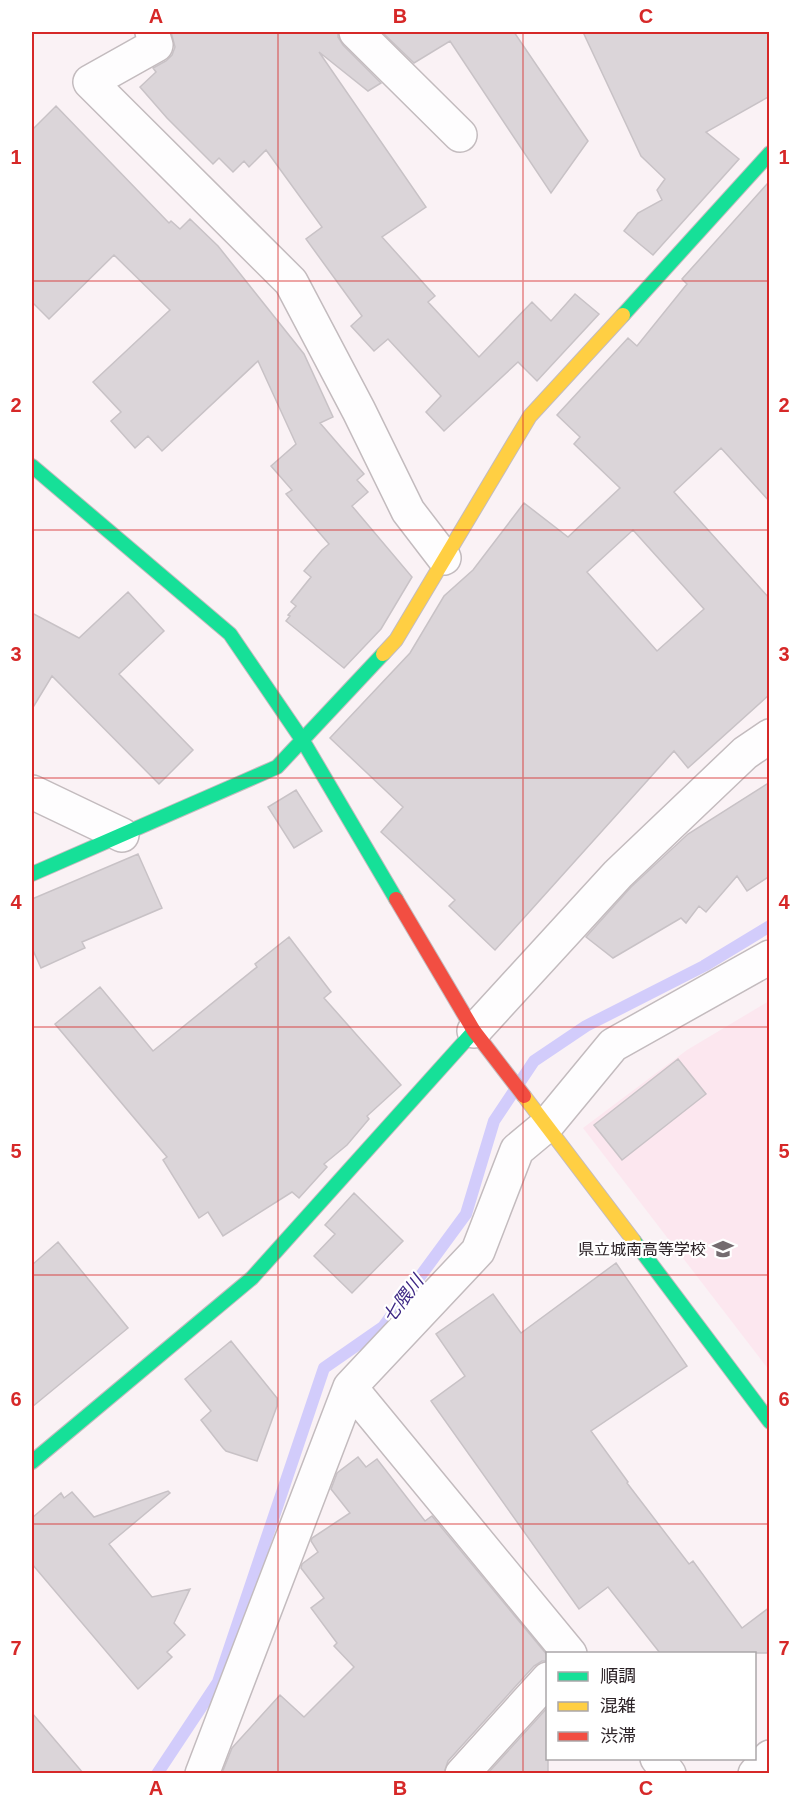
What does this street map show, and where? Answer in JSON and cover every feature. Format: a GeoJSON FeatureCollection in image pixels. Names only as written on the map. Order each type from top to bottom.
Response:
{"type":"FeatureCollection","features":[{"type":"Feature","properties":{"kind":"street"},"geometry":{"type":"LineString","coordinates":[[152,32],[156,45],[90,82],[291,282],[359,411],[408,511],[444,558]]}},
{"type":"Feature","properties":{"kind":"street"},"geometry":{"type":"LineString","coordinates":[[356,32],[460,135]]}},
{"type":"Feature","properties":{"kind":"street"},"geometry":{"type":"LineString","coordinates":[[32,874],[277,767],[396,640],[530,416],[770,153]]}},
{"type":"Feature","properties":{"kind":"street"},"geometry":{"type":"LineString","coordinates":[[32,466],[230,634],[303,741],[483,1042],[770,1422]]}},
{"type":"Feature","properties":{"kind":"street"},"geometry":{"type":"LineString","coordinates":[[32,1462],[252,1278],[483,1042],[618,874],[745,753],[770,736]]}},
{"type":"Feature","properties":{"kind":"street"},"geometry":{"type":"LineString","coordinates":[[32,792],[122,835]]}},
{"type":"Feature","properties":{"kind":"street"},"geometry":{"type":"LineString","coordinates":[[202,1773],[350,1387],[478,1251],[517,1150],[539,1115],[613,1046],[770,957]]}},
{"type":"Feature","properties":{"kind":"street"},"geometry":{"type":"LineString","coordinates":[[350,1387],[569,1652]]}},
{"type":"Feature","properties":{"kind":"street"},"geometry":{"type":"LineString","coordinates":[[462,1773],[546,1681]]}},
{"type":"Feature","properties":{"kind":"street"},"geometry":{"type":"LineString","coordinates":[[755,1773],[770,1757]]}},
{"type":"Feature","properties":{"kind":"street"},"geometry":{"type":"LineString","coordinates":[[659,1760],[669,1773]]}},
{"type":"Feature","properties":{"kind":"shaded area","name":"県立城南高等学校"},"geometry":{"type":"Polygon","coordinates":[[[769,1001],[769,1370],[583,1128],[687,1050],[769,1001]]]}},
{"type":"Feature","properties":{"kind":"building"},"geometry":{"type":"Polygon","coordinates":[[[171,32],[338,32],[343,45],[381,83],[368,91],[319,52],[426,207],[382,237],[435,296],[428,302],[479,357],[532,302],[551,321],[575,294],[599,314],[537,381],[518,362],[444,431],[426,412],[441,396],[388,339],[374,351],[351,326],[362,316],[306,239],[322,227],[266,150],[249,167],[244,161],[233,172],[219,158],[213,164],[140,87],[156,72],[153,68],[172,55],[175,47],[171,32]]]}},
{"type":"Feature","properties":{"kind":"building"},"geometry":{"type":"Polygon","coordinates":[[[382,32],[514,32],[588,141],[551,193],[450,41],[414,63],[382,32]]]}},
{"type":"Feature","properties":{"kind":"building"},"geometry":{"type":"Polygon","coordinates":[[[583,32],[770,32],[770,96],[706,132],[739,159],[653,255],[624,231],[638,213],[662,200],[657,190],[665,179],[641,156],[583,32]]]}},
{"type":"Feature","properties":{"kind":"building"},"geometry":{"type":"Polygon","coordinates":[[[56,106],[169,223],[171,221],[180,229],[190,219],[218,246],[304,354],[333,417],[320,423],[364,474],[357,480],[368,492],[352,506],[412,577],[381,629],[344,668],[286,621],[296,606],[291,602],[311,577],[304,571],[329,544],[286,494],[292,490],[271,466],[296,444],[258,361],[162,451],[148,436],[135,448],[111,421],[121,412],[93,382],[170,310],[114,255],[49,319],[32,302],[32,130],[56,106]]]}},
{"type":"Feature","properties":{"kind":"building"},"geometry":{"type":"Polygon","coordinates":[[[768,183],[770,502],[721,448],[674,492],[770,599],[770,694],[688,768],[674,751],[495,950],[449,906],[455,900],[381,832],[403,807],[330,738],[410,653],[444,596],[473,570],[524,503],[568,537],[620,488],[574,444],[580,437],[557,415],[628,338],[637,346],[687,284],[682,279],[768,183]],[[633,530],[587,572],[657,651],[704,609],[633,530]]]}},
{"type":"Feature","properties":{"kind":"building"},"geometry":{"type":"Polygon","coordinates":[[[128,592],[164,631],[119,674],[193,750],[159,784],[52,676],[32,709],[32,613],[79,638],[128,592]]]}},
{"type":"Feature","properties":{"kind":"building"},"geometry":{"type":"Polygon","coordinates":[[[770,782],[770,876],[747,891],[737,876],[706,912],[699,906],[686,923],[681,918],[613,958],[586,937],[631,887],[688,834],[770,782]]]}},
{"type":"Feature","properties":{"kind":"building"},"geometry":{"type":"Polygon","coordinates":[[[296,790],[322,831],[294,848],[268,807],[296,790]]]}},
{"type":"Feature","properties":{"kind":"building"},"geometry":{"type":"Polygon","coordinates":[[[138,854],[162,908],[82,942],[85,948],[41,968],[32,948],[32,899],[138,854]]]}},
{"type":"Feature","properties":{"kind":"building"},"geometry":{"type":"Polygon","coordinates":[[[289,937],[331,992],[324,998],[401,1085],[367,1116],[369,1119],[347,1145],[324,1164],[327,1167],[299,1198],[292,1192],[223,1236],[208,1212],[199,1218],[163,1160],[167,1157],[55,1024],[100,987],[153,1051],[257,967],[255,964],[289,937]]]}},
{"type":"Feature","properties":{"kind":"building"},"geometry":{"type":"Polygon","coordinates":[[[678,1059],[706,1094],[622,1160],[594,1125],[678,1059]]]}},
{"type":"Feature","properties":{"kind":"building"},"geometry":{"type":"Polygon","coordinates":[[[354,1193],[403,1241],[352,1293],[314,1256],[335,1234],[325,1225],[354,1193]]]}},
{"type":"Feature","properties":{"kind":"building"},"geometry":{"type":"Polygon","coordinates":[[[58,1242],[128,1328],[32,1407],[32,1265],[58,1242]]]}},
{"type":"Feature","properties":{"kind":"building"},"geometry":{"type":"Polygon","coordinates":[[[616,1263],[687,1366],[591,1431],[627,1483],[689,1564],[693,1561],[742,1628],[770,1607],[770,1653],[659,1652],[608,1587],[579,1609],[431,1401],[465,1376],[436,1334],[493,1294],[521,1333],[616,1263]]]}},
{"type":"Feature","properties":{"kind":"building"},"geometry":{"type":"Polygon","coordinates":[[[231,1341],[277,1398],[277,1406],[257,1461],[223,1448],[201,1420],[211,1411],[185,1379],[231,1341]]]}},
{"type":"Feature","properties":{"kind":"building"},"geometry":{"type":"Polygon","coordinates":[[[358,1457],[366,1467],[377,1459],[425,1521],[432,1516],[546,1654],[546,1661],[534,1666],[448,1761],[444,1773],[222,1773],[232,1748],[280,1695],[304,1717],[354,1667],[334,1646],[337,1643],[311,1608],[324,1598],[301,1568],[302,1564],[318,1552],[311,1541],[312,1538],[350,1513],[331,1489],[337,1473],[358,1457]]]}},
{"type":"Feature","properties":{"kind":"building"},"geometry":{"type":"Polygon","coordinates":[[[168,1491],[170,1493],[109,1544],[152,1597],[190,1589],[174,1623],[185,1635],[167,1652],[172,1657],[138,1689],[32,1564],[32,1518],[61,1493],[64,1498],[72,1492],[94,1517],[168,1491]]]}},
{"type":"Feature","properties":{"kind":"building"},"geometry":{"type":"Polygon","coordinates":[[[546,1709],[548,1773],[488,1773],[546,1709]]]}},
{"type":"Feature","properties":{"kind":"building"},"geometry":{"type":"Polygon","coordinates":[[[32,1713],[83,1773],[32,1773],[32,1713]]]}},
{"type":"Feature","properties":{"kind":"waterway","name":"七隈川"},"geometry":{"type":"LineString","coordinates":[[157,1774],[218,1682],[324,1368],[383,1327],[466,1214],[494,1121],[534,1061],[586,1026],[704,966],[770,926]]}},
{"type":"Feature","properties":{"kind":"traffic: fast"},"geometry":{"type":"LineString","coordinates":[[623,315],[770,153]]}},
{"type":"Feature","properties":{"kind":"traffic: fast"},"geometry":{"type":"LineString","coordinates":[[32,466],[230,634],[303,741],[396,899]]}},
{"type":"Feature","properties":{"kind":"traffic: fast"},"geometry":{"type":"LineString","coordinates":[[32,874],[277,767],[383,654]]}},
{"type":"Feature","properties":{"kind":"traffic: fast"},"geometry":{"type":"LineString","coordinates":[[32,1462],[252,1278],[474,1031]]}},
{"type":"Feature","properties":{"kind":"traffic: fast"},"geometry":{"type":"LineString","coordinates":[[634,1241],[770,1422]]}},
{"type":"Feature","properties":{"kind":"traffic: slow"},"geometry":{"type":"LineString","coordinates":[[383,654],[396,640],[530,416],[623,315]]}},
{"type":"Feature","properties":{"kind":"traffic: slow"},"geometry":{"type":"LineString","coordinates":[[524,1096],[634,1241]]}},
{"type":"Feature","properties":{"kind":"traffic: jam"},"geometry":{"type":"LineString","coordinates":[[396,899],[474,1031],[524,1096]]}},
{"type":"Feature","properties":{"kind":"place","name":"県立城南高等学校"},"geometry":{"type":"Point","coordinates":[723,1249]}}]}
